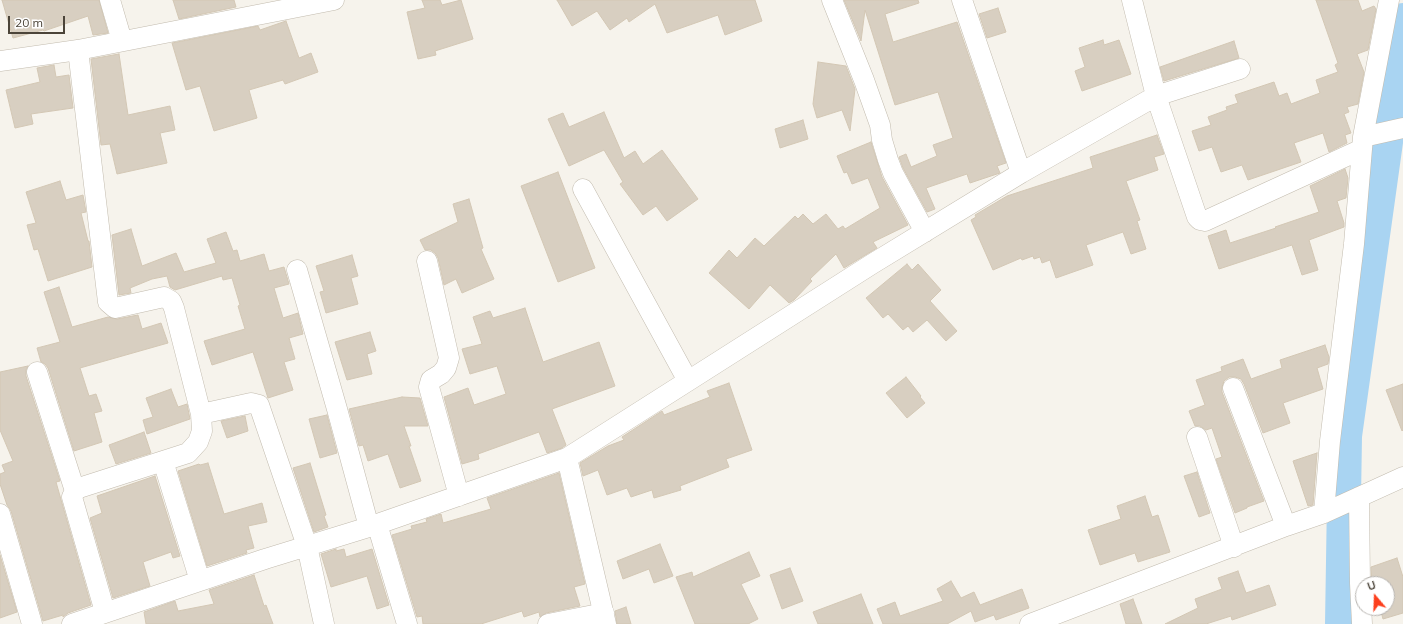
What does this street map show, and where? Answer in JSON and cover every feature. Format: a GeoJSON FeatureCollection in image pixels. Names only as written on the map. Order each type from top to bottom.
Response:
{"type":"FeatureCollection","features":[{"type":"Feature","properties":{"kind":"street"},"geometry":{"type":"LineString","coordinates":[[110,0],[122,41]]}},
{"type":"Feature","properties":{"kind":"street"},"geometry":{"type":"LineString","coordinates":[[0,61],[78,50],[334,0]]}},
{"type":"Feature","properties":{"kind":"street"},"geometry":{"type":"LineString","coordinates":[[832,0],[880,125],[882,140],[893,173],[926,232]]}},
{"type":"Feature","properties":{"kind":"street"},"geometry":{"type":"LineString","coordinates":[[962,0],[1021,173]]}},
{"type":"Feature","properties":{"kind":"street"},"geometry":{"type":"LineString","coordinates":[[1132,0],[1156,96],[1197,217],[1200,220],[1205,221],[1368,140],[1403,128]]}},
{"type":"Feature","properties":{"kind":"street"},"geometry":{"type":"LineString","coordinates":[[1326,512],[1330,441],[1354,244],[1389,0]]}},
{"type":"Feature","properties":{"kind":"street"},"geometry":{"type":"LineString","coordinates":[[74,491],[188,453],[198,442],[202,431],[201,414],[171,301],[164,297],[115,308],[108,302],[78,50]]}},
{"type":"Feature","properties":{"kind":"street"},"geometry":{"type":"LineString","coordinates":[[72,624],[200,580],[373,526],[567,458],[866,268],[1021,173],[1156,96],[1240,69]]}},
{"type":"Feature","properties":{"kind":"street"},"geometry":{"type":"LineString","coordinates":[[583,189],[688,381]]}},
{"type":"Feature","properties":{"kind":"street"},"geometry":{"type":"LineString","coordinates":[[427,261],[449,358],[446,368],[441,374],[431,380],[429,387],[459,496]]}},
{"type":"Feature","properties":{"kind":"street"},"geometry":{"type":"LineString","coordinates":[[297,270],[337,409],[373,526],[407,624]]}},
{"type":"Feature","properties":{"kind":"street"},"geometry":{"type":"LineString","coordinates":[[37,372],[74,491],[72,496],[105,612]]}},
{"type":"Feature","properties":{"kind":"street"},"geometry":{"type":"LineString","coordinates":[[1233,388],[1286,526]]}},
{"type":"Feature","properties":{"kind":"street"},"geometry":{"type":"LineString","coordinates":[[201,414],[251,403],[259,405],[307,546],[324,624]]}},
{"type":"Feature","properties":{"kind":"street"},"geometry":{"type":"LineString","coordinates":[[1197,437],[1234,546]]}},
{"type":"Feature","properties":{"kind":"street"},"geometry":{"type":"LineString","coordinates":[[548,624],[605,619],[567,458]]}},
{"type":"Feature","properties":{"kind":"street"},"geometry":{"type":"LineString","coordinates":[[163,461],[200,580]]}},
{"type":"Feature","properties":{"kind":"street"},"geometry":{"type":"LineString","coordinates":[[1030,624],[1326,512],[1403,477]]}},
{"type":"Feature","properties":{"kind":"street"},"geometry":{"type":"LineString","coordinates":[[1356,499],[1362,624]]}},
{"type":"Feature","properties":{"kind":"street"},"geometry":{"type":"LineString","coordinates":[[0,514],[32,624]]}},
{"type":"Feature","properties":{"kind":"building"},"geometry":{"type":"Polygon","coordinates":[[[2,0],[99,0],[108,33],[93,35],[88,16],[44,31],[13,38],[2,0]]]}},
{"type":"Feature","properties":{"kind":"building"},"geometry":{"type":"Polygon","coordinates":[[[173,0],[234,0],[236,7],[179,19],[173,0]]]}},
{"type":"Feature","properties":{"kind":"building"},"geometry":{"type":"Polygon","coordinates":[[[422,0],[440,0],[442,5],[461,0],[473,39],[435,51],[436,55],[418,59],[407,12],[425,8],[422,0]]]}},
{"type":"Feature","properties":{"kind":"building"},"geometry":{"type":"Polygon","coordinates":[[[557,0],[755,0],[762,21],[725,35],[718,15],[667,33],[655,4],[629,22],[627,18],[610,30],[597,11],[572,26],[557,0]]]}},
{"type":"Feature","properties":{"kind":"building"},"geometry":{"type":"Polygon","coordinates":[[[844,0],[918,0],[919,3],[885,14],[893,42],[957,22],[1006,163],[997,166],[1000,173],[970,183],[967,174],[926,188],[935,209],[927,212],[903,168],[899,157],[906,154],[911,167],[937,156],[933,145],[953,138],[938,92],[895,105],[865,10],[861,41],[844,0]]]}},
{"type":"Feature","properties":{"kind":"building"},"geometry":{"type":"Polygon","coordinates":[[[1316,0],[1358,0],[1362,11],[1374,6],[1376,9],[1368,50],[1357,54],[1364,72],[1358,104],[1347,107],[1349,112],[1344,114],[1351,133],[1345,135],[1347,143],[1329,152],[1323,133],[1294,143],[1301,162],[1248,180],[1242,165],[1221,172],[1212,147],[1199,151],[1192,131],[1211,125],[1208,117],[1227,110],[1226,107],[1238,103],[1235,95],[1274,82],[1279,96],[1287,93],[1291,104],[1320,93],[1316,80],[1338,72],[1335,65],[1338,63],[1316,0]]]}},
{"type":"Feature","properties":{"kind":"building"},"geometry":{"type":"Polygon","coordinates":[[[998,8],[1006,32],[987,38],[979,14],[998,8]]]}},
{"type":"Feature","properties":{"kind":"building"},"geometry":{"type":"Polygon","coordinates":[[[286,21],[299,58],[311,53],[318,72],[285,84],[283,80],[249,90],[257,118],[214,131],[200,86],[186,90],[172,43],[258,26],[260,30],[286,21]]]}},
{"type":"Feature","properties":{"kind":"building"},"geometry":{"type":"Polygon","coordinates":[[[1103,40],[1104,45],[1119,40],[1131,74],[1082,91],[1075,71],[1085,67],[1079,48],[1103,40]]]}},
{"type":"Feature","properties":{"kind":"building"},"geometry":{"type":"Polygon","coordinates":[[[1234,41],[1239,58],[1164,81],[1160,67],[1234,41]]]}},
{"type":"Feature","properties":{"kind":"building"},"geometry":{"type":"Polygon","coordinates":[[[119,54],[128,115],[170,106],[175,130],[160,133],[167,163],[117,174],[110,144],[101,145],[91,59],[119,54]]]}},
{"type":"Feature","properties":{"kind":"building"},"geometry":{"type":"Polygon","coordinates":[[[818,62],[846,66],[855,89],[850,131],[842,110],[817,118],[813,104],[818,62]]]}},
{"type":"Feature","properties":{"kind":"building"},"geometry":{"type":"Polygon","coordinates":[[[54,65],[56,77],[69,75],[73,108],[31,114],[33,124],[15,128],[6,90],[40,82],[37,68],[54,65]]]}},
{"type":"Feature","properties":{"kind":"building"},"geometry":{"type":"Polygon","coordinates":[[[604,112],[624,158],[635,151],[643,164],[662,150],[698,199],[667,221],[656,206],[643,215],[620,184],[623,182],[604,150],[569,166],[548,119],[563,113],[569,127],[604,112]]]}},
{"type":"Feature","properties":{"kind":"building"},"geometry":{"type":"Polygon","coordinates":[[[803,120],[808,139],[780,148],[775,129],[803,120]]]}},
{"type":"Feature","properties":{"kind":"building"},"geometry":{"type":"Polygon","coordinates":[[[1157,135],[1164,154],[1154,157],[1158,170],[1126,181],[1140,220],[1137,221],[1146,249],[1131,254],[1123,232],[1086,245],[1093,265],[1056,278],[1050,260],[1042,263],[1040,257],[1034,259],[1033,256],[1022,260],[1021,258],[993,270],[971,220],[976,217],[975,215],[1007,196],[1093,168],[1090,157],[1157,135]]]}},
{"type":"Feature","properties":{"kind":"building"},"geometry":{"type":"Polygon","coordinates":[[[871,142],[882,177],[908,225],[873,242],[877,248],[844,268],[836,254],[810,279],[812,281],[794,300],[789,303],[770,285],[749,309],[709,273],[729,250],[737,258],[755,238],[764,246],[795,216],[798,219],[803,214],[813,224],[826,214],[838,229],[843,226],[845,229],[880,208],[868,178],[852,184],[847,172],[844,173],[837,156],[871,142]]]}},
{"type":"Feature","properties":{"kind":"building"},"geometry":{"type":"Polygon","coordinates":[[[1345,169],[1348,178],[1346,198],[1337,201],[1344,227],[1309,240],[1318,270],[1302,275],[1292,245],[1219,269],[1208,236],[1226,230],[1230,243],[1319,212],[1310,186],[1345,169]]]}},
{"type":"Feature","properties":{"kind":"building"},"geometry":{"type":"Polygon","coordinates":[[[558,172],[595,268],[558,282],[521,186],[558,172]]]}},
{"type":"Feature","properties":{"kind":"building"},"geometry":{"type":"Polygon","coordinates":[[[60,181],[66,200],[83,195],[86,212],[81,213],[89,241],[92,267],[48,281],[38,249],[34,250],[27,225],[36,223],[26,192],[60,181]]]}},
{"type":"Feature","properties":{"kind":"building"},"geometry":{"type":"Polygon","coordinates":[[[469,199],[483,248],[481,249],[494,279],[462,293],[456,279],[444,285],[436,254],[431,250],[425,250],[420,240],[458,222],[453,204],[469,199]]]}},
{"type":"Feature","properties":{"kind":"building"},"geometry":{"type":"Polygon","coordinates":[[[131,229],[142,266],[176,253],[184,272],[216,263],[207,239],[226,232],[233,251],[237,250],[240,261],[264,254],[269,271],[284,267],[289,284],[274,288],[283,318],[298,313],[303,334],[289,338],[295,359],[284,362],[293,390],[268,398],[253,352],[212,365],[204,341],[245,329],[232,278],[223,280],[222,276],[175,290],[170,287],[167,276],[152,279],[130,288],[131,293],[119,295],[112,235],[131,229]]]}},
{"type":"Feature","properties":{"kind":"building"},"geometry":{"type":"Polygon","coordinates":[[[352,255],[358,276],[351,278],[358,304],[326,313],[320,292],[324,291],[316,266],[352,255]]]}},
{"type":"Feature","properties":{"kind":"building"},"geometry":{"type":"Polygon","coordinates":[[[907,264],[912,270],[918,264],[941,290],[930,301],[957,331],[946,341],[927,320],[913,332],[908,326],[903,330],[888,314],[883,318],[866,298],[907,264]]]}},
{"type":"Feature","properties":{"kind":"building"},"geometry":{"type":"Polygon","coordinates":[[[59,287],[72,327],[108,317],[117,319],[138,315],[142,329],[161,323],[168,343],[80,368],[89,396],[96,394],[102,411],[94,413],[102,442],[74,451],[48,368],[41,362],[37,348],[60,342],[44,292],[59,287]]]}},
{"type":"Feature","properties":{"kind":"building"},"geometry":{"type":"Polygon","coordinates":[[[525,308],[543,362],[599,342],[615,386],[552,409],[566,445],[562,448],[547,453],[539,432],[478,454],[479,459],[462,464],[444,397],[468,388],[474,405],[506,394],[497,366],[470,374],[462,349],[482,344],[473,317],[490,311],[493,318],[525,308]]]}},
{"type":"Feature","properties":{"kind":"building"},"geometry":{"type":"Polygon","coordinates":[[[370,332],[376,351],[367,354],[372,374],[347,380],[335,342],[370,332]]]}},
{"type":"Feature","properties":{"kind":"building"},"geometry":{"type":"Polygon","coordinates":[[[1325,345],[1329,357],[1328,364],[1317,368],[1323,389],[1283,403],[1290,423],[1263,433],[1241,379],[1229,377],[1224,381],[1222,392],[1264,501],[1235,513],[1216,459],[1222,457],[1212,428],[1206,430],[1200,426],[1195,426],[1189,411],[1205,405],[1196,380],[1222,371],[1221,367],[1243,359],[1251,379],[1282,368],[1280,360],[1325,345]]]}},
{"type":"Feature","properties":{"kind":"building"},"geometry":{"type":"Polygon","coordinates":[[[28,366],[26,376],[60,481],[56,482],[91,605],[68,613],[63,617],[63,615],[43,621],[11,511],[7,505],[0,484],[0,474],[5,472],[2,465],[13,461],[0,430],[0,372],[28,366]]]}},
{"type":"Feature","properties":{"kind":"building"},"geometry":{"type":"Polygon","coordinates":[[[906,377],[925,403],[907,418],[886,393],[906,377]]]}},
{"type":"Feature","properties":{"kind":"building"},"geometry":{"type":"Polygon","coordinates":[[[729,383],[752,450],[726,459],[729,467],[680,486],[681,490],[654,498],[652,490],[631,497],[627,488],[607,495],[598,470],[583,476],[580,463],[608,446],[624,440],[622,437],[662,411],[664,415],[710,397],[707,391],[729,383]]]}},
{"type":"Feature","properties":{"kind":"building"},"geometry":{"type":"Polygon","coordinates":[[[1403,384],[1403,430],[1402,431],[1386,390],[1403,384]]]}},
{"type":"Feature","properties":{"kind":"building"},"geometry":{"type":"Polygon","coordinates":[[[171,389],[178,407],[187,404],[190,419],[147,434],[143,420],[153,417],[146,398],[171,389]]]}},
{"type":"Feature","properties":{"kind":"building"},"geometry":{"type":"Polygon","coordinates":[[[402,397],[420,398],[428,426],[404,426],[421,481],[400,488],[388,454],[368,461],[363,445],[359,446],[349,409],[402,397]]]}},
{"type":"Feature","properties":{"kind":"building"},"geometry":{"type":"Polygon","coordinates":[[[327,415],[337,453],[320,458],[309,419],[327,415]]]}},
{"type":"Feature","properties":{"kind":"building"},"geometry":{"type":"Polygon","coordinates":[[[245,416],[248,431],[227,438],[221,421],[245,416]]]}},
{"type":"Feature","properties":{"kind":"building"},"geometry":{"type":"Polygon","coordinates":[[[144,432],[151,453],[116,464],[109,445],[144,432]]]}},
{"type":"Feature","properties":{"kind":"building"},"geometry":{"type":"Polygon","coordinates":[[[1317,453],[1313,505],[1308,506],[1293,461],[1317,453]]]}},
{"type":"Feature","properties":{"kind":"building"},"geometry":{"type":"Polygon","coordinates":[[[208,463],[224,514],[262,503],[267,522],[248,526],[254,548],[246,550],[247,553],[207,566],[178,471],[199,464],[208,463]]]}},
{"type":"Feature","properties":{"kind":"building"},"geometry":{"type":"Polygon","coordinates":[[[310,463],[326,515],[324,516],[328,527],[314,532],[293,468],[310,463]]]}},
{"type":"Feature","properties":{"kind":"building"},"geometry":{"type":"Polygon","coordinates":[[[1197,472],[1210,513],[1199,517],[1184,476],[1197,472]]]}},
{"type":"Feature","properties":{"kind":"building"},"geometry":{"type":"Polygon","coordinates":[[[559,473],[585,584],[574,587],[580,606],[546,613],[540,617],[539,612],[524,617],[522,611],[481,624],[423,624],[422,616],[417,617],[392,535],[412,529],[411,526],[427,522],[426,519],[441,514],[443,523],[491,509],[487,498],[559,473]]]}},
{"type":"Feature","properties":{"kind":"building"},"geometry":{"type":"Polygon","coordinates":[[[155,476],[180,556],[173,558],[171,552],[143,562],[150,586],[113,598],[90,518],[102,513],[97,496],[155,476]]]}},
{"type":"Feature","properties":{"kind":"building"},"geometry":{"type":"Polygon","coordinates":[[[1145,496],[1152,517],[1158,515],[1170,552],[1138,562],[1135,553],[1100,565],[1088,530],[1121,519],[1117,506],[1145,496]]]}},
{"type":"Feature","properties":{"kind":"building"},"geometry":{"type":"Polygon","coordinates":[[[660,544],[673,576],[654,583],[649,569],[623,579],[617,561],[660,544]]]}},
{"type":"Feature","properties":{"kind":"building"},"geometry":{"type":"Polygon","coordinates":[[[336,549],[336,551],[344,549],[346,557],[372,549],[389,605],[377,609],[367,576],[331,587],[321,554],[336,549]]]}},
{"type":"Feature","properties":{"kind":"building"},"geometry":{"type":"Polygon","coordinates":[[[749,552],[760,576],[741,584],[758,619],[748,624],[695,624],[676,577],[692,572],[693,577],[749,552]]]}},
{"type":"Feature","properties":{"kind":"building"},"geometry":{"type":"Polygon","coordinates":[[[0,555],[17,612],[0,618],[0,555]]]}},
{"type":"Feature","properties":{"kind":"building"},"geometry":{"type":"Polygon","coordinates":[[[1397,558],[1403,577],[1403,613],[1395,615],[1395,576],[1372,576],[1371,567],[1397,558]]]}},
{"type":"Feature","properties":{"kind":"building"},"geometry":{"type":"Polygon","coordinates":[[[790,568],[803,601],[782,609],[770,575],[790,568]]]}},
{"type":"Feature","properties":{"kind":"building"},"geometry":{"type":"Polygon","coordinates":[[[1238,571],[1246,593],[1269,585],[1276,605],[1232,620],[1231,616],[1206,624],[1165,624],[1198,608],[1195,599],[1222,589],[1218,578],[1238,571]]]}},
{"type":"Feature","properties":{"kind":"building"},"geometry":{"type":"Polygon","coordinates":[[[254,575],[264,606],[266,605],[273,624],[146,624],[144,612],[175,601],[178,611],[214,604],[209,590],[254,575]]]}},
{"type":"Feature","properties":{"kind":"building"},"geometry":{"type":"Polygon","coordinates":[[[951,581],[961,598],[974,592],[980,605],[1022,589],[1029,608],[996,620],[994,615],[975,622],[971,611],[947,624],[883,624],[877,609],[895,602],[900,616],[943,601],[937,589],[951,581]]]}},
{"type":"Feature","properties":{"kind":"building"},"geometry":{"type":"Polygon","coordinates":[[[861,594],[873,624],[818,624],[813,612],[861,594]]]}},
{"type":"Feature","properties":{"kind":"building"},"geometry":{"type":"Polygon","coordinates":[[[1133,599],[1142,624],[1126,624],[1120,604],[1133,599]]]}},
{"type":"Feature","properties":{"kind":"building"},"geometry":{"type":"Polygon","coordinates":[[[626,607],[631,624],[617,624],[615,611],[626,607]]]}},
{"type":"Feature","properties":{"kind":"building"},"geometry":{"type":"Polygon","coordinates":[[[1382,616],[1393,616],[1383,619],[1382,616]]]}},
{"type":"Feature","properties":{"kind":"waterway"},"geometry":{"type":"LineString","coordinates":[[1342,624],[1345,436],[1403,20]]}}]}
